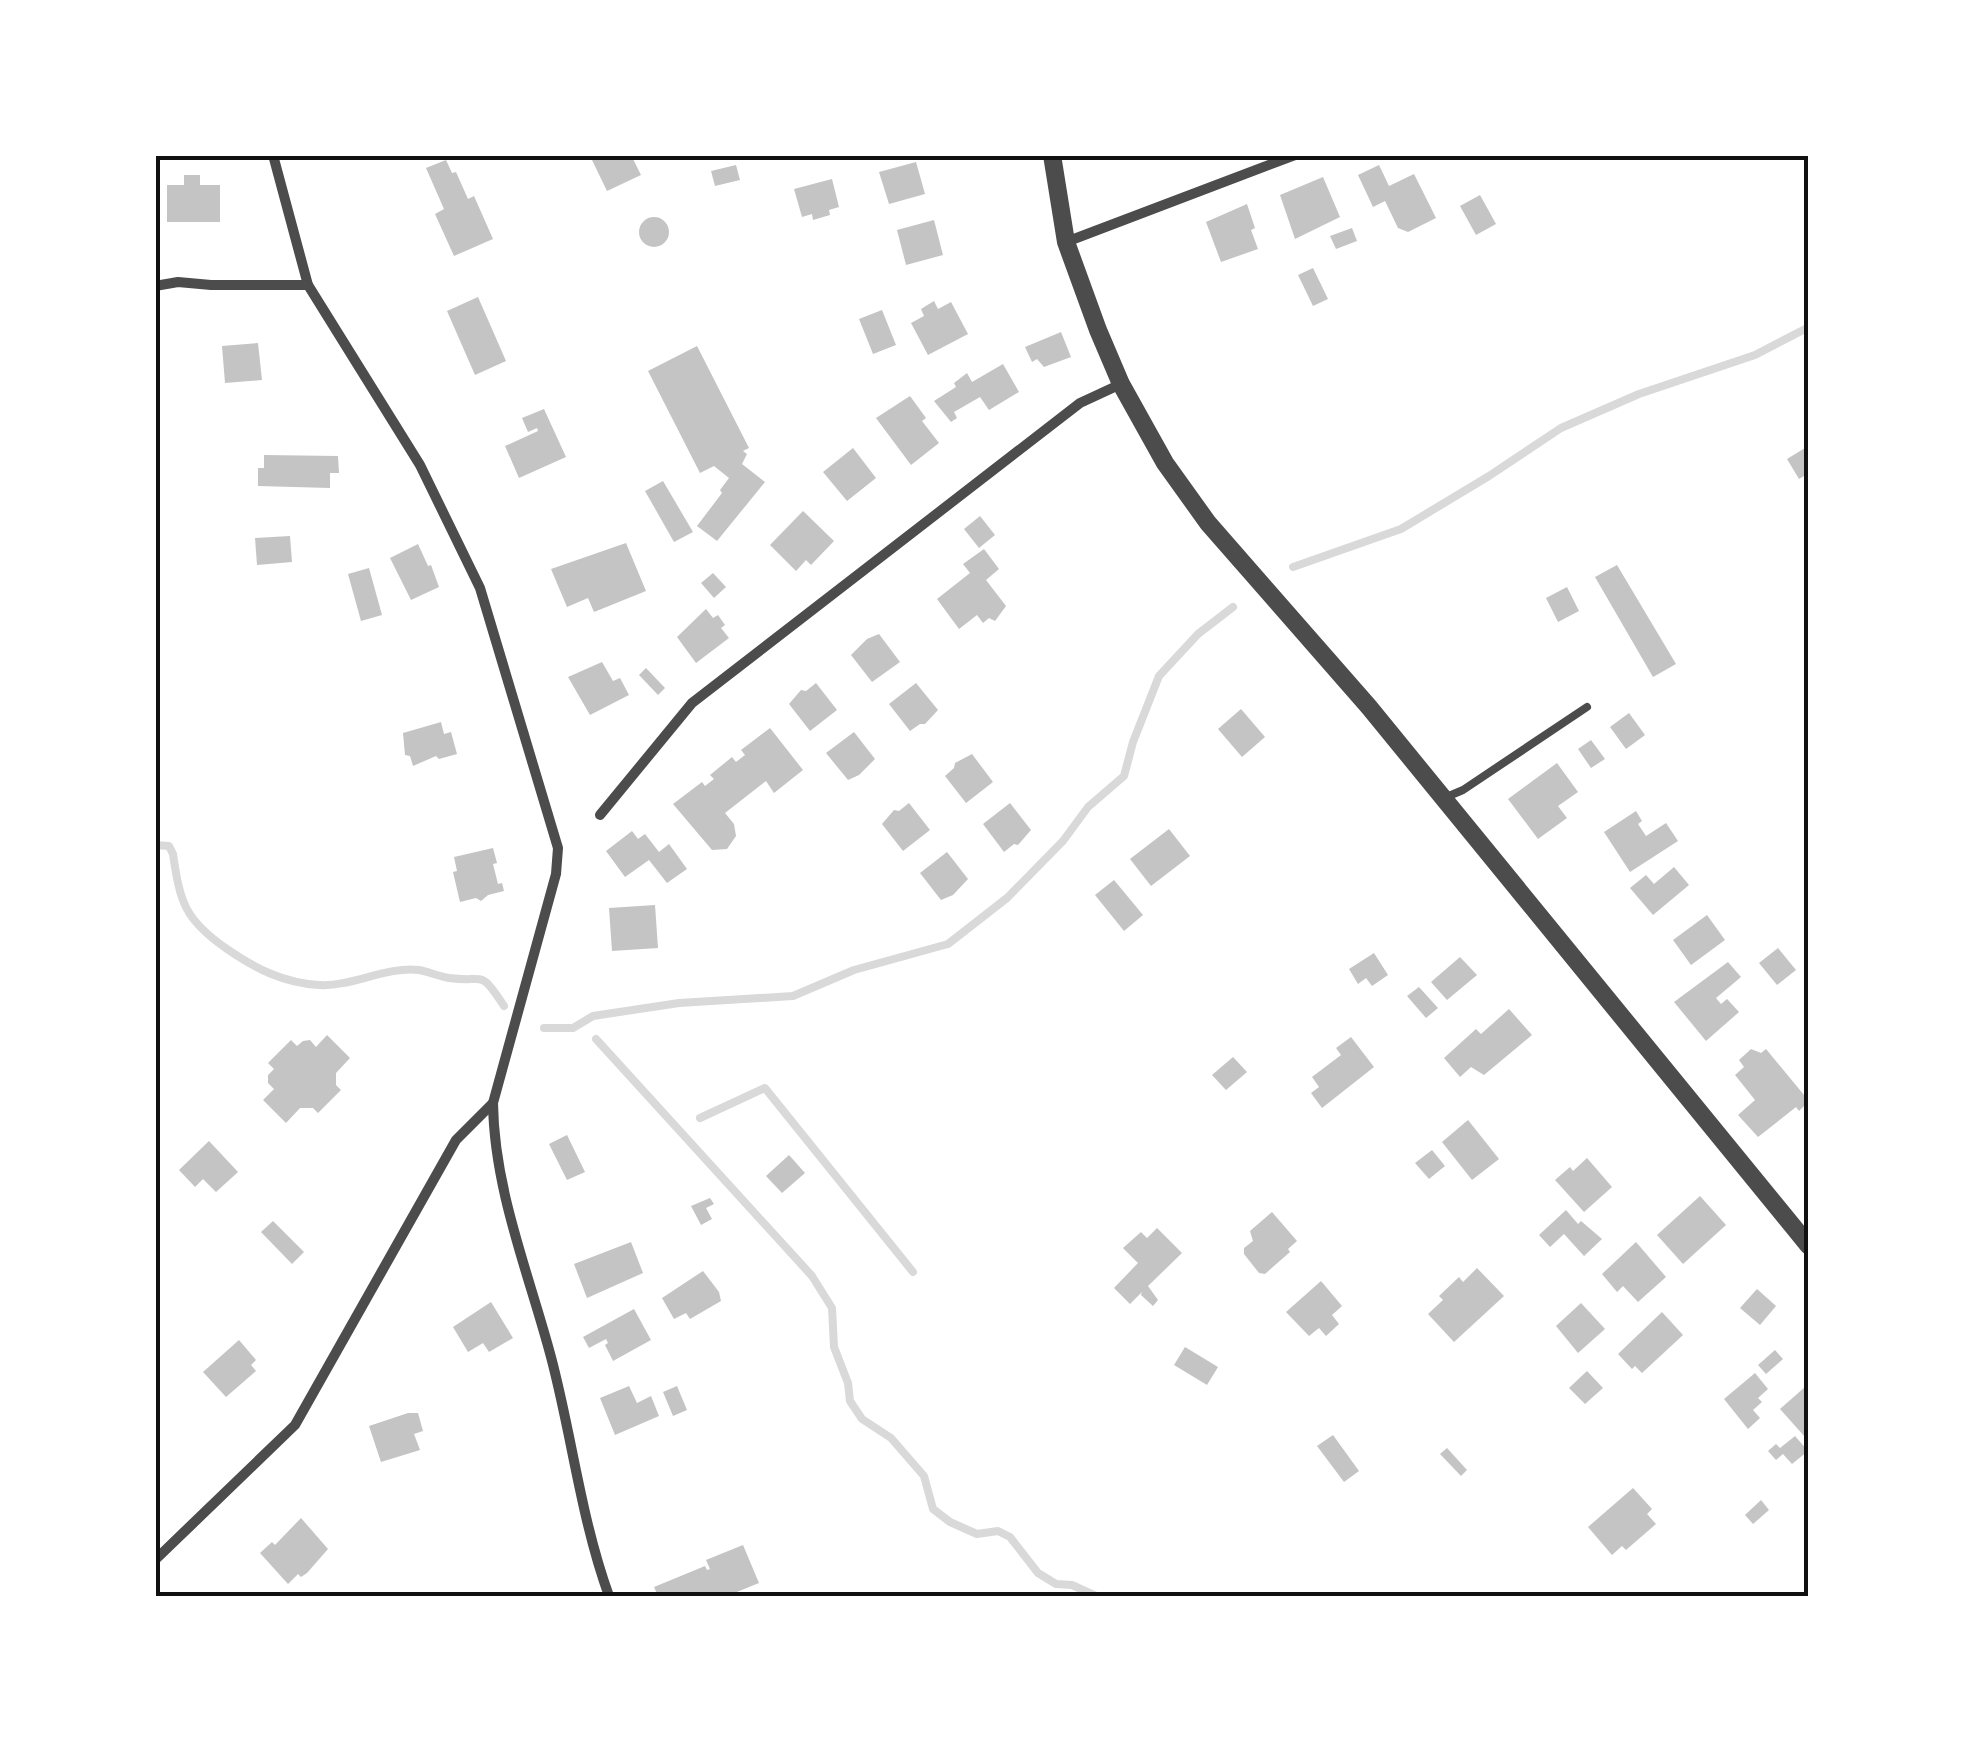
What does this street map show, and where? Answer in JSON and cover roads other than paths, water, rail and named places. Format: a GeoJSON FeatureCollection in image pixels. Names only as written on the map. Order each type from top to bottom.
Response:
{"type":"FeatureCollection","features":[{"type":"Feature","properties":{"kind":"street"},"geometry":{"type":"LineString","coordinates":[[273,155],[308,285],[420,464],[480,588],[558,848],[552,890],[493,1103],[500,1174],[551,1356],[608,1596]]}},
{"type":"Feature","properties":{"kind":"street"},"geometry":{"type":"LineString","coordinates":[[1052,155],[1066,242],[1121,384],[1165,463],[1208,524],[1369,707],[1809,1246]]}},
{"type":"Feature","properties":{"kind":"street"},"geometry":{"type":"LineString","coordinates":[[1066,242],[1295,155]]}},
{"type":"Feature","properties":{"kind":"street"},"geometry":{"type":"LineString","coordinates":[[155,286],[178,282],[211,286],[308,285]]}},
{"type":"Feature","properties":{"kind":"street"},"geometry":{"type":"LineString","coordinates":[[600,815],[692,703],[1080,404],[1121,384]]}},
{"type":"Feature","properties":{"kind":"street"},"geometry":{"type":"LineString","coordinates":[[155,1560],[295,1424],[456,1140],[493,1103]]}},
{"type":"Feature","properties":{"kind":"lane"},"geometry":{"type":"LineString","coordinates":[[1444,798],[1588,707]]}},
{"type":"Feature","properties":{"kind":"waterway"},"geometry":{"type":"LineString","coordinates":[[1293,567],[1401,529],[1561,428],[1639,394],[1755,355],[1809,327]]}},
{"type":"Feature","properties":{"kind":"waterway"},"geometry":{"type":"LineString","coordinates":[[544,1028],[573,1028],[593,1016],[679,1003],[793,996],[854,970],[948,944],[1007,898],[1063,841],[1088,807],[1124,776],[1159,676],[1198,634],[1233,607]]}},
{"type":"Feature","properties":{"kind":"waterway"},"geometry":{"type":"LineString","coordinates":[[155,845],[169,846],[182,898],[193,919],[213,939],[260,969],[319,985],[419,970],[449,978],[481,980],[504,1006]]}},
{"type":"Feature","properties":{"kind":"waterway"},"geometry":{"type":"LineString","coordinates":[[596,1039],[812,1276],[832,1308],[834,1347],[848,1383],[850,1401],[862,1419],[891,1438],[924,1476],[933,1509],[977,1534],[998,1531],[1010,1537],[1038,1573],[1056,1584],[1072,1585],[1096,1596]]}},
{"type":"Feature","properties":{"kind":"waterway"},"geometry":{"type":"LineString","coordinates":[[700,1118],[765,1088],[913,1272]]}}]}
